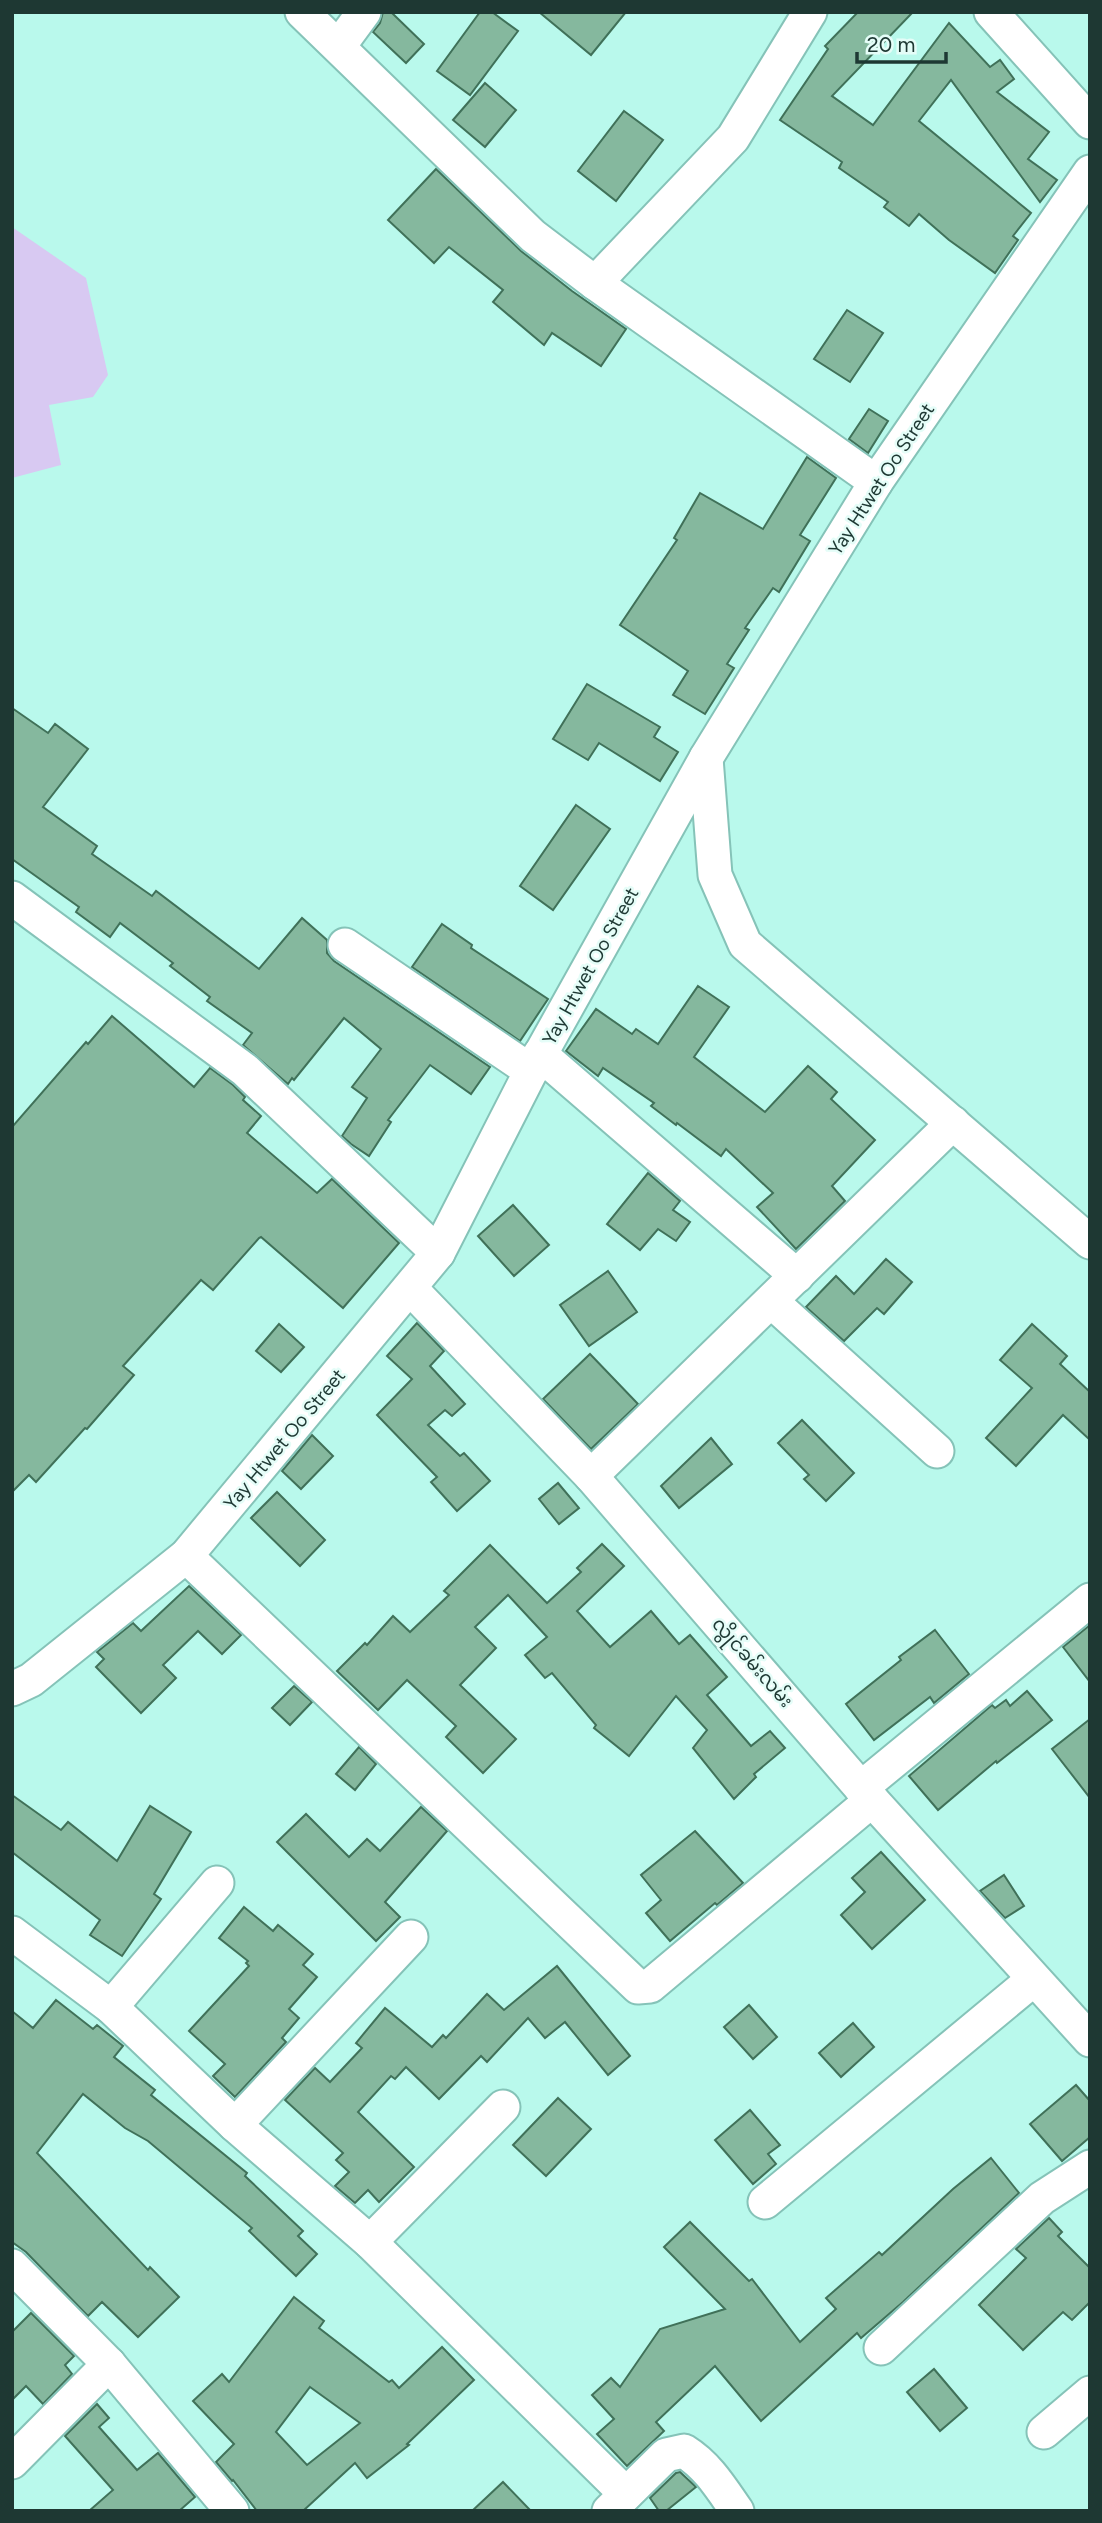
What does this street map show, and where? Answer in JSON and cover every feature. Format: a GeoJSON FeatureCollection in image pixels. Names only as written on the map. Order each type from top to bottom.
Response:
{"type":"FeatureCollection","features":[{"type":"Feature","properties":{"kind":"street"},"geometry":{"type":"LineString","coordinates":[[302,12],[533,236],[876,482]]}},
{"type":"Feature","properties":{"kind":"street"},"geometry":{"type":"LineString","coordinates":[[338,46],[364,12]]}},
{"type":"Feature","properties":{"kind":"street"},"geometry":{"type":"LineString","coordinates":[[595,283],[733,138],[810,12]]}},
{"type":"Feature","properties":{"kind":"street"},"geometry":{"type":"LineString","coordinates":[[991,12],[1090,122]]}},
{"type":"Feature","properties":{"kind":"street","name":"Yay Htwet Oo Street"},"geometry":{"type":"LineString","coordinates":[[12,1689],[31,1680],[186,1556],[438,1252],[535,1063],[706,758],[876,482],[1090,172]]}},
{"type":"Feature","properties":{"kind":"street"},"geometry":{"type":"LineString","coordinates":[[706,758],[715,875],[746,944],[1090,1242]]}},
{"type":"Feature","properties":{"kind":"street"},"geometry":{"type":"LineString","coordinates":[[16,909],[244,1070],[438,1252]]}},
{"type":"Feature","properties":{"kind":"street"},"geometry":{"type":"LineString","coordinates":[[345,945],[535,1063],[797,1276]]}},
{"type":"Feature","properties":{"kind":"street"},"geometry":{"type":"LineString","coordinates":[[592,1476],[953,1123]]}},
{"type":"Feature","properties":{"kind":"street","name":"လွိုင်ခမ်းလမ်း"},"geometry":{"type":"LineString","coordinates":[[410,1289],[592,1476],[867,1794],[1090,2040]]}},
{"type":"Feature","properties":{"kind":"street"},"geometry":{"type":"LineString","coordinates":[[771,1301],[937,1451]]}},
{"type":"Feature","properties":{"kind":"street"},"geometry":{"type":"LineString","coordinates":[[186,1556],[638,1987],[650,1986],[1090,1600]]}},
{"type":"Feature","properties":{"kind":"street"},"geometry":{"type":"LineString","coordinates":[[110,2007],[217,1882]]}},
{"type":"Feature","properties":{"kind":"street"},"geometry":{"type":"LineString","coordinates":[[12,1933],[110,2007],[235,2125],[370,2242],[617,2502],[666,2455],[684,2451],[698,2460],[713,2476],[737,2511]]}},
{"type":"Feature","properties":{"kind":"street"},"geometry":{"type":"LineString","coordinates":[[235,2125],[411,1937]]}},
{"type":"Feature","properties":{"kind":"street"},"geometry":{"type":"LineString","coordinates":[[765,2202],[1034,1979]]}},
{"type":"Feature","properties":{"kind":"street"},"geometry":{"type":"LineString","coordinates":[[370,2242],[503,2107]]}},
{"type":"Feature","properties":{"kind":"street"},"geometry":{"type":"LineString","coordinates":[[881,2348],[1042,2198],[1090,2167]]}},
{"type":"Feature","properties":{"kind":"street"},"geometry":{"type":"LineString","coordinates":[[12,2266],[109,2364],[232,2511]]}},
{"type":"Feature","properties":{"kind":"street"},"geometry":{"type":"LineString","coordinates":[[12,2462],[109,2364]]}},
{"type":"Feature","properties":{"kind":"street"},"geometry":{"type":"LineString","coordinates":[[1044,2432],[1090,2393]]}},
{"type":"Feature","properties":{"kind":"shaded area"},"geometry":{"type":"Polygon","coordinates":[[[12,227],[86,278],[108,375],[93,397],[49,405],[61,465],[12,478],[12,227]]]}},
{"type":"Feature","properties":{"kind":"building"},"geometry":{"type":"Polygon","coordinates":[[[383,12],[391,12],[424,44],[406,63],[373,32],[380,23],[383,12]]]}},
{"type":"Feature","properties":{"kind":"building"},"geometry":{"type":"Polygon","coordinates":[[[480,12],[492,12],[518,31],[470,95],[437,71],[480,12]]]}},
{"type":"Feature","properties":{"kind":"building"},"geometry":{"type":"Polygon","coordinates":[[[539,12],[626,12],[591,55],[539,12]]]}},
{"type":"Feature","properties":{"kind":"building"},"geometry":{"type":"Polygon","coordinates":[[[858,12],[913,12],[832,96],[873,125],[949,23],[990,67],[1000,60],[1014,79],[997,92],[1049,132],[1028,159],[1057,180],[1040,202],[951,80],[919,121],[1031,213],[1013,236],[1018,240],[995,273],[949,240],[919,214],[909,226],[884,207],[888,202],[839,168],[842,162],[780,120],[828,49],[825,46],[858,12]]]}},
{"type":"Feature","properties":{"kind":"building"},"geometry":{"type":"Polygon","coordinates":[[[485,83],[516,110],[485,147],[453,120],[485,83]]]}},
{"type":"Feature","properties":{"kind":"building"},"geometry":{"type":"Polygon","coordinates":[[[624,111],[663,140],[616,201],[578,171],[624,111]]]}},
{"type":"Feature","properties":{"kind":"building"},"geometry":{"type":"Polygon","coordinates":[[[436,169],[521,251],[626,329],[601,366],[552,333],[544,345],[493,302],[503,290],[449,247],[434,263],[388,220],[436,169]]]}},
{"type":"Feature","properties":{"kind":"building"},"geometry":{"type":"Polygon","coordinates":[[[847,310],[883,333],[850,382],[814,359],[847,310]]]}},
{"type":"Feature","properties":{"kind":"building"},"geometry":{"type":"Polygon","coordinates":[[[869,409],[888,421],[868,453],[849,439],[869,409]]]}},
{"type":"Feature","properties":{"kind":"building"},"geometry":{"type":"Polygon","coordinates":[[[807,457],[836,478],[800,535],[810,541],[779,592],[773,588],[745,628],[749,630],[727,664],[734,668],[705,714],[673,695],[688,671],[620,625],[677,540],[674,538],[700,493],[763,529],[807,457]]]}},
{"type":"Feature","properties":{"kind":"building"},"geometry":{"type":"Polygon","coordinates":[[[587,684],[660,727],[654,737],[678,752],[660,781],[599,743],[588,760],[553,739],[587,684]]]}},
{"type":"Feature","properties":{"kind":"building"},"geometry":{"type":"Polygon","coordinates":[[[12,708],[48,733],[55,724],[88,749],[43,807],[97,846],[92,854],[152,896],[156,891],[259,969],[302,918],[327,940],[327,953],[334,961],[490,1067],[471,1094],[430,1065],[388,1120],[391,1122],[369,1156],[342,1136],[367,1098],[352,1087],[381,1049],[344,1018],[288,1084],[243,1045],[252,1033],[207,1001],[210,997],[170,966],[173,963],[120,923],[110,937],[76,912],[79,907],[12,859],[12,708]]]}},
{"type":"Feature","properties":{"kind":"building"},"geometry":{"type":"Polygon","coordinates":[[[576,805],[610,829],[553,910],[520,886],[576,805]]]}},
{"type":"Feature","properties":{"kind":"building"},"geometry":{"type":"Polygon","coordinates":[[[442,924],[472,945],[471,948],[548,999],[520,1041],[412,967],[442,924]]]}},
{"type":"Feature","properties":{"kind":"building"},"geometry":{"type":"Polygon","coordinates":[[[698,986],[729,1007],[694,1057],[765,1112],[808,1066],[837,1092],[831,1099],[875,1140],[832,1186],[845,1201],[796,1249],[757,1207],[773,1193],[726,1149],[721,1156],[651,1106],[654,1103],[603,1068],[598,1076],[566,1051],[596,1009],[632,1034],[636,1029],[658,1044],[698,986]]]}},
{"type":"Feature","properties":{"kind":"building"},"geometry":{"type":"Polygon","coordinates":[[[112,1016],[194,1087],[210,1068],[233,1085],[245,1097],[243,1100],[261,1116],[247,1133],[317,1193],[332,1179],[399,1243],[343,1308],[259,1238],[213,1290],[201,1280],[123,1366],[134,1375],[87,1429],[85,1428],[36,1482],[29,1475],[12,1492],[12,1127],[112,1016]]]}},
{"type":"Feature","properties":{"kind":"building"},"geometry":{"type":"Polygon","coordinates":[[[648,1173],[680,1201],[673,1210],[690,1222],[676,1241],[658,1229],[640,1250],[607,1224],[648,1173]]]}},
{"type":"Feature","properties":{"kind":"building"},"geometry":{"type":"Polygon","coordinates":[[[513,1205],[549,1245],[514,1276],[478,1236],[513,1205]]]}},
{"type":"Feature","properties":{"kind":"building"},"geometry":{"type":"Polygon","coordinates":[[[886,1259],[912,1282],[884,1314],[877,1308],[844,1341],[806,1307],[836,1276],[854,1294],[886,1259]]]}},
{"type":"Feature","properties":{"kind":"building"},"geometry":{"type":"Polygon","coordinates":[[[608,1271],[637,1312],[589,1346],[560,1305],[608,1271]]]}},
{"type":"Feature","properties":{"kind":"building"},"geometry":{"type":"Polygon","coordinates":[[[417,1323],[444,1351],[430,1366],[465,1404],[452,1416],[445,1410],[428,1425],[460,1456],[464,1453],[490,1481],[457,1511],[431,1482],[437,1477],[377,1415],[412,1379],[387,1356],[417,1323]]]}},
{"type":"Feature","properties":{"kind":"building"},"geometry":{"type":"Polygon","coordinates":[[[279,1324],[304,1347],[281,1372],[256,1351],[279,1324]]]}},
{"type":"Feature","properties":{"kind":"building"},"geometry":{"type":"Polygon","coordinates":[[[1032,1324],[1067,1356],[1060,1364],[1090,1392],[1090,1440],[1063,1415],[1016,1466],[986,1438],[1032,1388],[1000,1360],[1032,1324]]]}},
{"type":"Feature","properties":{"kind":"building"},"geometry":{"type":"Polygon","coordinates":[[[590,1354],[638,1404],[591,1449],[543,1399],[590,1354]]]}},
{"type":"Feature","properties":{"kind":"building"},"geometry":{"type":"Polygon","coordinates":[[[802,1420],[854,1473],[826,1501],[804,1479],[809,1475],[778,1443],[802,1420]]]}},
{"type":"Feature","properties":{"kind":"building"},"geometry":{"type":"Polygon","coordinates":[[[312,1435],[333,1456],[301,1489],[282,1471],[312,1435]]]}},
{"type":"Feature","properties":{"kind":"building"},"geometry":{"type":"Polygon","coordinates":[[[711,1438],[732,1464],[679,1508],[661,1486],[711,1438]]]}},
{"type":"Feature","properties":{"kind":"building"},"geometry":{"type":"Polygon","coordinates":[[[558,1483],[579,1508],[559,1524],[539,1499],[558,1483]]]}},
{"type":"Feature","properties":{"kind":"building"},"geometry":{"type":"Polygon","coordinates":[[[277,1492],[325,1540],[300,1566],[251,1518],[277,1492]]]}},
{"type":"Feature","properties":{"kind":"building"},"geometry":{"type":"Polygon","coordinates":[[[602,1544],[624,1566],[577,1611],[610,1647],[651,1611],[679,1644],[690,1635],[727,1677],[707,1695],[751,1746],[770,1731],[785,1748],[754,1774],[756,1777],[734,1799],[693,1748],[707,1730],[676,1696],[629,1756],[594,1728],[596,1725],[552,1673],[545,1678],[525,1655],[547,1637],[508,1595],[475,1627],[496,1648],[460,1685],[516,1739],[483,1773],[446,1737],[456,1726],[407,1680],[378,1710],[337,1671],[365,1643],[367,1645],[393,1616],[410,1632],[449,1595],[444,1591],[490,1545],[547,1603],[581,1572],[577,1568],[602,1544]]]}},
{"type":"Feature","properties":{"kind":"building"},"geometry":{"type":"Polygon","coordinates":[[[189,1586],[241,1635],[222,1654],[198,1631],[163,1665],[176,1678],[141,1713],[96,1667],[104,1659],[97,1652],[133,1623],[141,1631],[189,1586]]]}},
{"type":"Feature","properties":{"kind":"building"},"geometry":{"type":"Polygon","coordinates":[[[1090,1625],[1090,1682],[1063,1647],[1090,1625]]]}},
{"type":"Feature","properties":{"kind":"building"},"geometry":{"type":"Polygon","coordinates":[[[935,1630],[969,1674],[934,1703],[930,1697],[874,1740],[846,1704],[901,1660],[899,1657],[935,1630]]]}},
{"type":"Feature","properties":{"kind":"building"},"geometry":{"type":"Polygon","coordinates":[[[294,1686],[312,1702],[290,1725],[272,1708],[294,1686]]]}},
{"type":"Feature","properties":{"kind":"building"},"geometry":{"type":"Polygon","coordinates":[[[1027,1691],[1052,1720],[997,1763],[996,1761],[938,1810],[909,1776],[992,1705],[995,1708],[1006,1700],[1010,1706],[1027,1691]]]}},
{"type":"Feature","properties":{"kind":"building"},"geometry":{"type":"Polygon","coordinates":[[[1090,1719],[1090,1798],[1052,1749],[1090,1719]]]}},
{"type":"Feature","properties":{"kind":"building"},"geometry":{"type":"Polygon","coordinates":[[[359,1747],[376,1764],[355,1790],[336,1774],[359,1747]]]}},
{"type":"Feature","properties":{"kind":"building"},"geometry":{"type":"Polygon","coordinates":[[[12,1795],[61,1830],[68,1822],[117,1861],[150,1806],[191,1832],[154,1894],[161,1899],[122,1956],[90,1935],[100,1920],[12,1852],[12,1795]]]}},
{"type":"Feature","properties":{"kind":"building"},"geometry":{"type":"Polygon","coordinates":[[[421,1807],[447,1831],[385,1902],[400,1917],[376,1941],[277,1842],[306,1814],[349,1857],[367,1839],[380,1851],[421,1807]]]}},
{"type":"Feature","properties":{"kind":"building"},"geometry":{"type":"Polygon","coordinates":[[[695,1831],[743,1883],[670,1941],[646,1913],[661,1900],[641,1875],[695,1831]]]}},
{"type":"Feature","properties":{"kind":"building"},"geometry":{"type":"Polygon","coordinates":[[[881,1852],[925,1900],[872,1949],[841,1915],[865,1892],[852,1878],[881,1852]]]}},
{"type":"Feature","properties":{"kind":"building"},"geometry":{"type":"Polygon","coordinates":[[[1004,1875],[1024,1906],[1005,1918],[980,1891],[1004,1875]]]}},
{"type":"Feature","properties":{"kind":"building"},"geometry":{"type":"Polygon","coordinates":[[[244,1907],[273,1931],[278,1925],[313,1954],[303,1965],[317,1977],[289,2009],[299,2018],[282,2038],[286,2042],[235,2097],[213,2076],[225,2064],[189,2031],[249,1966],[246,1963],[248,1961],[219,1938],[244,1907]]]}},
{"type":"Feature","properties":{"kind":"building"},"geometry":{"type":"Polygon","coordinates":[[[557,1966],[630,2056],[608,2075],[565,2022],[545,2038],[528,2018],[487,2062],[481,2056],[439,2099],[406,2067],[395,2079],[391,2076],[358,2112],[414,2167],[379,2202],[368,2190],[355,2203],[335,2186],[349,2172],[336,2160],[343,2153],[285,2100],[315,2068],[330,2082],[362,2048],[356,2043],[385,2008],[432,2047],[443,2035],[446,2038],[487,1994],[504,2010],[557,1966]]]}},
{"type":"Feature","properties":{"kind":"building"},"geometry":{"type":"Polygon","coordinates":[[[56,2000],[93,2029],[97,2025],[123,2046],[114,2057],[155,2090],[151,2095],[247,2173],[245,2176],[303,2231],[298,2236],[317,2254],[296,2276],[249,2231],[252,2228],[148,2141],[125,2128],[83,2094],[37,2153],[148,2270],[150,2267],[179,2297],[138,2337],[102,2302],[88,2316],[26,2252],[12,2242],[12,2011],[33,2028],[56,2000]]]}},
{"type":"Feature","properties":{"kind":"building"},"geometry":{"type":"Polygon","coordinates":[[[749,2005],[777,2037],[753,2059],[724,2027],[749,2005]]]}},
{"type":"Feature","properties":{"kind":"building"},"geometry":{"type":"Polygon","coordinates":[[[853,2023],[874,2047],[841,2077],[819,2053],[853,2023]]]}},
{"type":"Feature","properties":{"kind":"building"},"geometry":{"type":"Polygon","coordinates":[[[1076,2085],[1090,2101],[1090,2137],[1062,2161],[1030,2124],[1076,2085]]]}},
{"type":"Feature","properties":{"kind":"building"},"geometry":{"type":"Polygon","coordinates":[[[558,2098],[591,2129],[546,2176],[513,2145],[558,2098]]]}},
{"type":"Feature","properties":{"kind":"building"},"geometry":{"type":"Polygon","coordinates":[[[750,2110],[780,2145],[768,2154],[776,2164],[753,2184],[715,2140],[750,2110]]]}},
{"type":"Feature","properties":{"kind":"building"},"geometry":{"type":"Polygon","coordinates":[[[991,2158],[1019,2193],[903,2302],[861,2338],[857,2333],[761,2421],[715,2366],[656,2422],[664,2431],[627,2466],[597,2434],[614,2419],[592,2395],[611,2378],[620,2387],[660,2329],[725,2309],[664,2247],[690,2222],[749,2281],[752,2279],[800,2342],[836,2309],[826,2298],[879,2252],[882,2255],[953,2189],[991,2158]]]}},
{"type":"Feature","properties":{"kind":"building"},"geometry":{"type":"Polygon","coordinates":[[[1049,2218],[1062,2232],[1058,2236],[1090,2268],[1090,2302],[1072,2320],[1063,2312],[1023,2350],[979,2305],[1026,2258],[1016,2249],[1049,2218]]]}},
{"type":"Feature","properties":{"kind":"building"},"geometry":{"type":"Polygon","coordinates":[[[294,2297],[324,2321],[319,2328],[389,2382],[392,2380],[399,2388],[442,2347],[474,2380],[407,2444],[409,2445],[367,2478],[355,2463],[303,2511],[257,2511],[216,2462],[234,2444],[193,2401],[222,2374],[229,2382],[294,2297]],[[310,2387],[276,2432],[307,2465],[360,2423],[310,2387]]]}},
{"type":"Feature","properties":{"kind":"building"},"geometry":{"type":"Polygon","coordinates":[[[31,2313],[74,2356],[65,2365],[72,2374],[43,2404],[26,2386],[12,2400],[12,2332],[31,2313]]]}},
{"type":"Feature","properties":{"kind":"building"},"geometry":{"type":"Polygon","coordinates":[[[934,2369],[967,2408],[940,2431],[907,2392],[934,2369]]]}},
{"type":"Feature","properties":{"kind":"building"},"geometry":{"type":"Polygon","coordinates":[[[97,2404],[109,2418],[99,2427],[137,2470],[158,2453],[195,2497],[179,2511],[89,2511],[113,2490],[65,2436],[97,2404]]]}},
{"type":"Feature","properties":{"kind":"building"},"geometry":{"type":"Polygon","coordinates":[[[680,2472],[696,2487],[666,2511],[659,2511],[650,2498],[680,2472]]]}},
{"type":"Feature","properties":{"kind":"building"},"geometry":{"type":"Polygon","coordinates":[[[503,2482],[531,2511],[472,2511],[503,2482]]]}}]}
